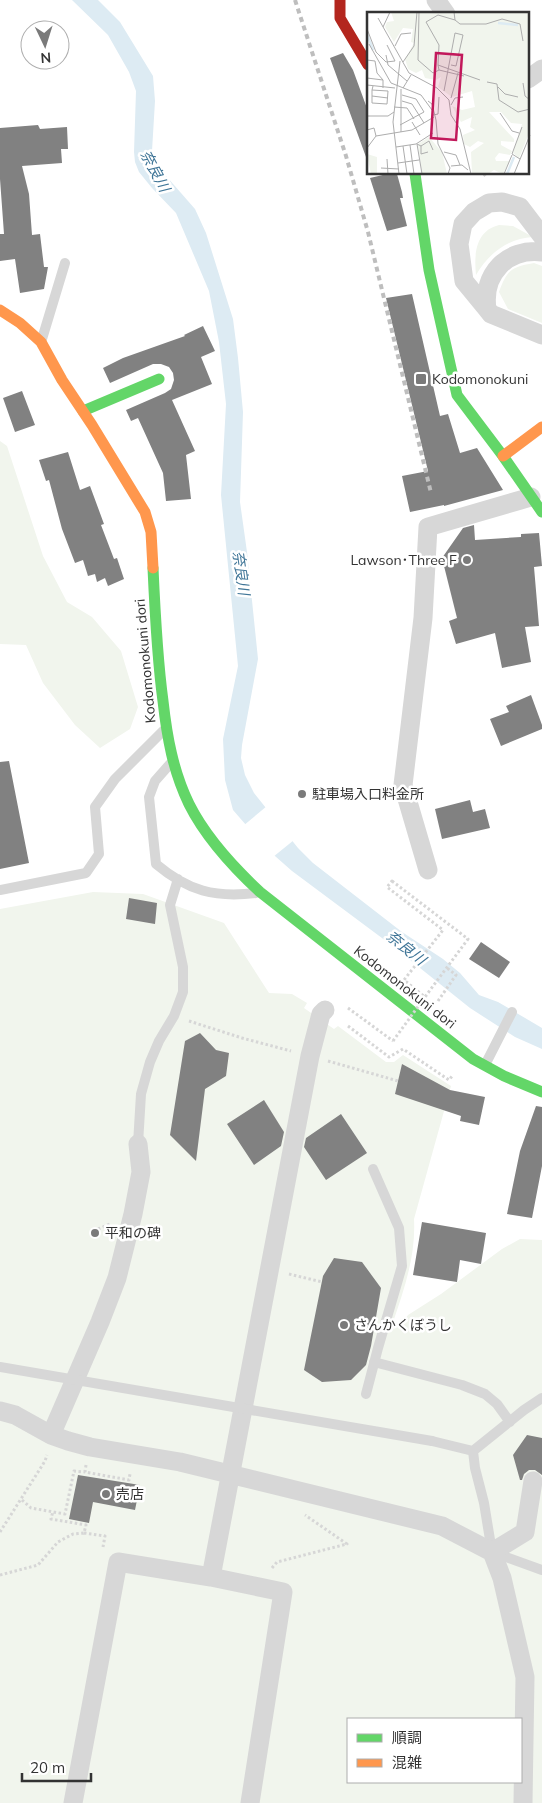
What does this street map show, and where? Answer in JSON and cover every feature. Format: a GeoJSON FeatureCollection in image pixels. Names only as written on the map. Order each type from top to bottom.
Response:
{"type":"FeatureCollection","features":[{"type":"Feature","properties":{"kind":"main road"},"geometry":{"type":"LineString","coordinates":[[340,0],[340,18],[367,63]]}},
{"type":"Feature","properties":{"kind":"main road"},"geometry":{"type":"LineString","coordinates":[[415,175],[429,270],[458,395],[537,505]]}},
{"type":"Feature","properties":{"kind":"main road","name":"Kodomonokuni dori"},"geometry":{"type":"LineString","coordinates":[[0,310],[20,323],[41,342],[62,380],[145,512],[151,532],[159,676],[166,729],[182,790],[194,814],[230,864],[260,892],[473,1059],[504,1076],[542,1092]]}},
{"type":"Feature","properties":{"kind":"main road"},"geometry":{"type":"LineString","coordinates":[[82,411],[159,379]]}},
{"type":"Feature","properties":{"kind":"main road"},"geometry":{"type":"LineString","coordinates":[[503,456],[542,427]]}},
{"type":"Feature","properties":{"kind":"street"},"geometry":{"type":"LineString","coordinates":[[436,0],[445,12]]}},
{"type":"Feature","properties":{"kind":"street"},"geometry":{"type":"LineString","coordinates":[[530,78],[542,69]]}},
{"type":"Feature","properties":{"kind":"street"},"geometry":{"type":"LineString","coordinates":[[542,236],[520,207],[502,202],[489,203],[474,212],[463,224],[459,244],[464,282],[491,314],[542,335]]}},
{"type":"Feature","properties":{"kind":"street"},"geometry":{"type":"LineString","coordinates":[[487,309],[485,299],[487,286],[501,264],[517,253],[542,252]]}},
{"type":"Feature","properties":{"kind":"street"},"geometry":{"type":"LineString","coordinates":[[428,870],[403,785],[423,618],[428,527],[512,503],[537,505]]}},
{"type":"Feature","properties":{"kind":"street"},"geometry":{"type":"LineString","coordinates":[[211,1577],[310,1056],[321,1014],[325,1010]]}},
{"type":"Feature","properties":{"kind":"street"},"geometry":{"type":"LineString","coordinates":[[51,1435],[117,1278],[141,1172],[138,1144]]}},
{"type":"Feature","properties":{"kind":"street"},"geometry":{"type":"LineString","coordinates":[[0,1411],[15,1415],[51,1435],[90,1446],[180,1462],[442,1526],[492,1552],[502,1578],[526,1677],[523,1803]]}},
{"type":"Feature","properties":{"kind":"street"},"geometry":{"type":"LineString","coordinates":[[492,1552],[525,1532],[533,1481]]}},
{"type":"Feature","properties":{"kind":"street"},"geometry":{"type":"LineString","coordinates":[[73,1803],[118,1562],[211,1577],[283,1592],[250,1803]]}},
{"type":"Feature","properties":{"kind":"lane"},"geometry":{"type":"LineString","coordinates":[[41,342],[65,263]]}},
{"type":"Feature","properties":{"kind":"lane"},"geometry":{"type":"LineString","coordinates":[[0,890],[86,874],[98,854],[95,807],[115,779],[166,729]]}},
{"type":"Feature","properties":{"kind":"lane"},"geometry":{"type":"LineString","coordinates":[[173,761],[155,781],[149,797],[156,864],[169,875],[204,892],[236,895],[260,892]]}},
{"type":"Feature","properties":{"kind":"lane"},"geometry":{"type":"LineString","coordinates":[[138,1144],[141,1094],[150,1062],[159,1041],[174,1016],[183,992],[183,967],[170,905],[178,879]]}},
{"type":"Feature","properties":{"kind":"lane"},"geometry":{"type":"LineString","coordinates":[[485,1066],[512,1012]]}},
{"type":"Feature","properties":{"kind":"lane"},"geometry":{"type":"LineString","coordinates":[[366,1394],[402,1266],[402,1246],[399,1228],[373,1169]]}},
{"type":"Feature","properties":{"kind":"lane"},"geometry":{"type":"LineString","coordinates":[[374,1362],[462,1385],[486,1394],[497,1404],[510,1422]]}},
{"type":"Feature","properties":{"kind":"lane"},"geometry":{"type":"LineString","coordinates":[[0,1367],[432,1441],[474,1451]]}},
{"type":"Feature","properties":{"kind":"lane"},"geometry":{"type":"LineString","coordinates":[[474,1451],[542,1398]]}},
{"type":"Feature","properties":{"kind":"lane"},"geometry":{"type":"LineString","coordinates":[[474,1451],[475,1468],[484,1503],[492,1552],[542,1570]]}},
{"type":"Feature","properties":{"kind":"path"},"geometry":{"type":"LineString","coordinates":[[348,1008],[393,1041],[426,997],[468,939],[392,881],[387,887],[443,930],[404,980],[426,997]]}},
{"type":"Feature","properties":{"kind":"path"},"geometry":{"type":"LineString","coordinates":[[438,1001],[456,975],[447,968]]}},
{"type":"Feature","properties":{"kind":"path"},"geometry":{"type":"LineString","coordinates":[[174,1016],[242,1038],[398,1081]]}},
{"type":"Feature","properties":{"kind":"path"},"geometry":{"type":"LineString","coordinates":[[348,1026],[389,1057],[403,1049],[449,1080],[454,1072]]}},
{"type":"Feature","properties":{"kind":"path"},"geometry":{"type":"LineString","coordinates":[[303,1278],[322,1282]]}},
{"type":"Feature","properties":{"kind":"path"},"geometry":{"type":"LineString","coordinates":[[0,1532],[45,1462],[51,1435]]}},
{"type":"Feature","properties":{"kind":"path"},"geometry":{"type":"LineString","coordinates":[[22,1500],[32,1508],[65,1514],[74,1471],[85,1472]]}},
{"type":"Feature","properties":{"kind":"path"},"geometry":{"type":"LineString","coordinates":[[264,1588],[270,1570],[277,1562],[347,1544],[292,1506],[288,1489]]}},
{"type":"Feature","properties":{"kind":"path"},"geometry":{"type":"LineString","coordinates":[[53,1511],[51,1519],[86,1525],[84,1532]]}},
{"type":"Feature","properties":{"kind":"path"},"geometry":{"type":"LineString","coordinates":[[0,1575],[38,1565],[58,1542],[73,1534],[84,1532],[105,1536],[103,1547]]}},
{"type":"Feature","properties":{"kind":"shaded area"},"geometry":{"type":"Polygon","coordinates":[[[499,225],[513,226],[533,237],[515,240],[500,248],[486,260],[476,275],[476,252],[481,238],[491,228],[499,225]]]}},
{"type":"Feature","properties":{"kind":"shaded area"},"geometry":{"type":"Polygon","coordinates":[[[534,263],[542,266],[542,323],[508,309],[499,292],[511,271],[520,266],[534,263]]]}},
{"type":"Feature","properties":{"kind":"shaded area"},"geometry":{"type":"Polygon","coordinates":[[[0,441],[7,446],[43,556],[67,602],[92,617],[121,651],[138,707],[130,729],[100,748],[75,725],[43,683],[26,645],[0,644],[0,441]]]}},
{"type":"Feature","properties":{"kind":"shaded area"},"geometry":{"type":"Polygon","coordinates":[[[93,892],[143,894],[224,923],[269,993],[292,994],[307,1003],[304,1008],[334,1029],[338,1026],[386,1062],[394,1062],[403,1055],[451,1086],[414,1219],[411,1260],[405,1286],[392,1325],[403,1322],[408,1315],[441,1294],[502,1249],[520,1239],[542,1240],[542,1803],[0,1803],[0,909],[93,892]]]}},
{"type":"Feature","properties":{"kind":"water","name":"奈良川"},"geometry":{"type":"Polygon","coordinates":[[[72,0],[98,0],[120,22],[153,76],[155,101],[152,151],[160,169],[195,209],[206,233],[233,319],[243,412],[240,502],[258,659],[242,745],[241,758],[245,775],[254,793],[298,848],[313,863],[402,932],[443,959],[460,973],[479,995],[498,1002],[542,1028],[542,1049],[515,1037],[470,1008],[390,944],[292,871],[267,849],[233,810],[225,780],[223,739],[238,666],[221,495],[226,404],[219,342],[209,291],[176,213],[139,172],[135,162],[136,91],[129,72],[108,35],[72,0]]]}},
{"type":"Feature","properties":{"kind":"pier"},"geometry":{"type":"Polygon","coordinates":[[[267,806],[294,840],[273,857],[243,826],[267,806]]]}},
{"type":"Feature","properties":{"kind":"building"},"geometry":{"type":"Polygon","coordinates":[[[343,53],[353,70],[367,108],[367,157],[366,157],[330,58],[343,53]]]}},
{"type":"Feature","properties":{"kind":"building"},"geometry":{"type":"Polygon","coordinates":[[[38,125],[40,129],[67,127],[68,149],[61,149],[62,163],[22,166],[29,194],[32,235],[40,234],[44,267],[48,267],[44,289],[20,293],[15,259],[0,261],[0,234],[4,234],[0,179],[0,128],[38,125]]]}},
{"type":"Feature","properties":{"kind":"building"},"geometry":{"type":"Polygon","coordinates":[[[383,175],[397,175],[403,198],[400,198],[407,226],[387,231],[370,178],[383,175]]]}},
{"type":"Feature","properties":{"kind":"building"},"geometry":{"type":"Polygon","coordinates":[[[412,294],[440,416],[448,414],[460,453],[477,448],[503,490],[444,506],[410,512],[402,476],[428,471],[386,298],[412,294]]]}},
{"type":"Feature","properties":{"kind":"building"},"geometry":{"type":"Polygon","coordinates":[[[203,326],[215,351],[201,357],[212,384],[172,400],[195,451],[186,455],[191,499],[166,501],[163,473],[138,418],[131,421],[126,410],[171,389],[174,380],[173,373],[169,367],[153,364],[110,383],[103,368],[123,358],[185,336],[203,326]]]}},
{"type":"Feature","properties":{"kind":"building"},"geometry":{"type":"Polygon","coordinates":[[[22,391],[35,425],[15,432],[3,398],[22,391]]]}},
{"type":"Feature","properties":{"kind":"building"},"geometry":{"type":"Polygon","coordinates":[[[68,452],[80,490],[90,486],[104,524],[101,525],[114,559],[117,558],[124,579],[108,586],[105,578],[97,582],[95,574],[88,576],[83,560],[75,563],[62,529],[49,480],[46,481],[39,460],[68,452]]]}},
{"type":"Feature","properties":{"kind":"building"},"geometry":{"type":"Polygon","coordinates":[[[474,525],[475,540],[521,537],[521,534],[539,533],[542,566],[534,567],[539,626],[525,627],[531,662],[502,668],[495,633],[456,644],[449,621],[457,618],[442,558],[463,528],[474,525]]]}},
{"type":"Feature","properties":{"kind":"building"},"geometry":{"type":"Polygon","coordinates":[[[531,695],[542,729],[501,746],[490,719],[509,712],[506,706],[531,695]]]}},
{"type":"Feature","properties":{"kind":"building"},"geometry":{"type":"Polygon","coordinates":[[[9,761],[29,863],[0,869],[0,762],[9,761]]]}},
{"type":"Feature","properties":{"kind":"building"},"geometry":{"type":"Polygon","coordinates":[[[470,800],[473,812],[485,809],[490,828],[442,839],[435,809],[470,800]]]}},
{"type":"Feature","properties":{"kind":"building"},"geometry":{"type":"Polygon","coordinates":[[[129,898],[157,903],[155,924],[126,919],[129,898]]]}},
{"type":"Feature","properties":{"kind":"building"},"geometry":{"type":"Polygon","coordinates":[[[481,942],[510,962],[499,978],[469,959],[481,942]]]}},
{"type":"Feature","properties":{"kind":"building"},"geometry":{"type":"Polygon","coordinates":[[[200,1033],[216,1050],[229,1053],[226,1076],[205,1089],[196,1161],[170,1135],[185,1041],[200,1033]]]}},
{"type":"Feature","properties":{"kind":"building"},"geometry":{"type":"Polygon","coordinates":[[[402,1064],[450,1090],[485,1097],[479,1125],[460,1121],[461,1116],[395,1094],[402,1064]]]}},
{"type":"Feature","properties":{"kind":"building"},"geometry":{"type":"Polygon","coordinates":[[[264,1100],[284,1132],[281,1146],[254,1165],[227,1124],[264,1100]]]}},
{"type":"Feature","properties":{"kind":"building"},"geometry":{"type":"Polygon","coordinates":[[[536,1106],[542,1107],[542,1166],[532,1218],[507,1214],[520,1151],[536,1106]]]}},
{"type":"Feature","properties":{"kind":"building"},"geometry":{"type":"Polygon","coordinates":[[[341,1114],[367,1153],[326,1180],[304,1147],[306,1138],[341,1114]]]}},
{"type":"Feature","properties":{"kind":"building"},"geometry":{"type":"Polygon","coordinates":[[[422,1222],[486,1233],[481,1264],[460,1260],[457,1282],[413,1275],[422,1222]]]}},
{"type":"Feature","properties":{"kind":"building","name":"さんかくぼうし"},"geometry":{"type":"Polygon","coordinates":[[[334,1258],[362,1262],[381,1288],[366,1365],[351,1380],[322,1382],[304,1370],[323,1276],[334,1258]]]}},
{"type":"Feature","properties":{"kind":"building"},"geometry":{"type":"Polygon","coordinates":[[[527,1435],[542,1438],[542,1475],[535,1470],[529,1470],[520,1480],[513,1455],[527,1435]]]}},
{"type":"Feature","properties":{"kind":"building","name":"売店"},"geometry":{"type":"Polygon","coordinates":[[[78,1475],[140,1485],[135,1510],[93,1502],[89,1523],[69,1519],[78,1475]]]}},
{"type":"Feature","properties":{"kind":"railway"},"geometry":{"type":"LineString","coordinates":[[295,0],[346,156],[368,232],[431,493]]}},
{"type":"Feature","properties":{"kind":"traffic: fast"},"geometry":{"type":"LineString","coordinates":[[415,175],[429,270],[457,395],[542,512]]}},
{"type":"Feature","properties":{"kind":"traffic: fast"},"geometry":{"type":"LineString","coordinates":[[83,411],[159,379]]}},
{"type":"Feature","properties":{"kind":"traffic: fast"},"geometry":{"type":"LineString","coordinates":[[153,568],[159,668],[167,728],[183,792],[203,828],[230,862],[260,892],[473,1059],[504,1076],[542,1092]]}},
{"type":"Feature","properties":{"kind":"traffic: slow"},"geometry":{"type":"LineString","coordinates":[[0,310],[20,323],[41,342],[62,380],[145,512],[151,532],[153,568]]}},
{"type":"Feature","properties":{"kind":"traffic: slow"},"geometry":{"type":"LineString","coordinates":[[503,456],[542,427]]}},
{"type":"Feature","properties":{"kind":"traffic: jam"},"geometry":{"type":"LineString","coordinates":[[340,0],[340,18],[367,63]]}},
{"type":"Feature","properties":{"kind":"place","name":"Kodomonokuni"},"geometry":{"type":"Point","coordinates":[421,379]}},
{"type":"Feature","properties":{"kind":"place","name":"Lawson･Three F"},"geometry":{"type":"Point","coordinates":[467,560]}},
{"type":"Feature","properties":{"kind":"place","name":"駐車場入口料金所"},"geometry":{"type":"Point","coordinates":[302,794]}},
{"type":"Feature","properties":{"kind":"place","name":"平和の碑"},"geometry":{"type":"Point","coordinates":[95,1233]}},
{"type":"Feature","properties":{"kind":"place","name":"さんかくぼうし"},"geometry":{"type":"Point","coordinates":[344,1325]}},
{"type":"Feature","properties":{"kind":"place","name":"売店"},"geometry":{"type":"Point","coordinates":[106,1494]}}]}
